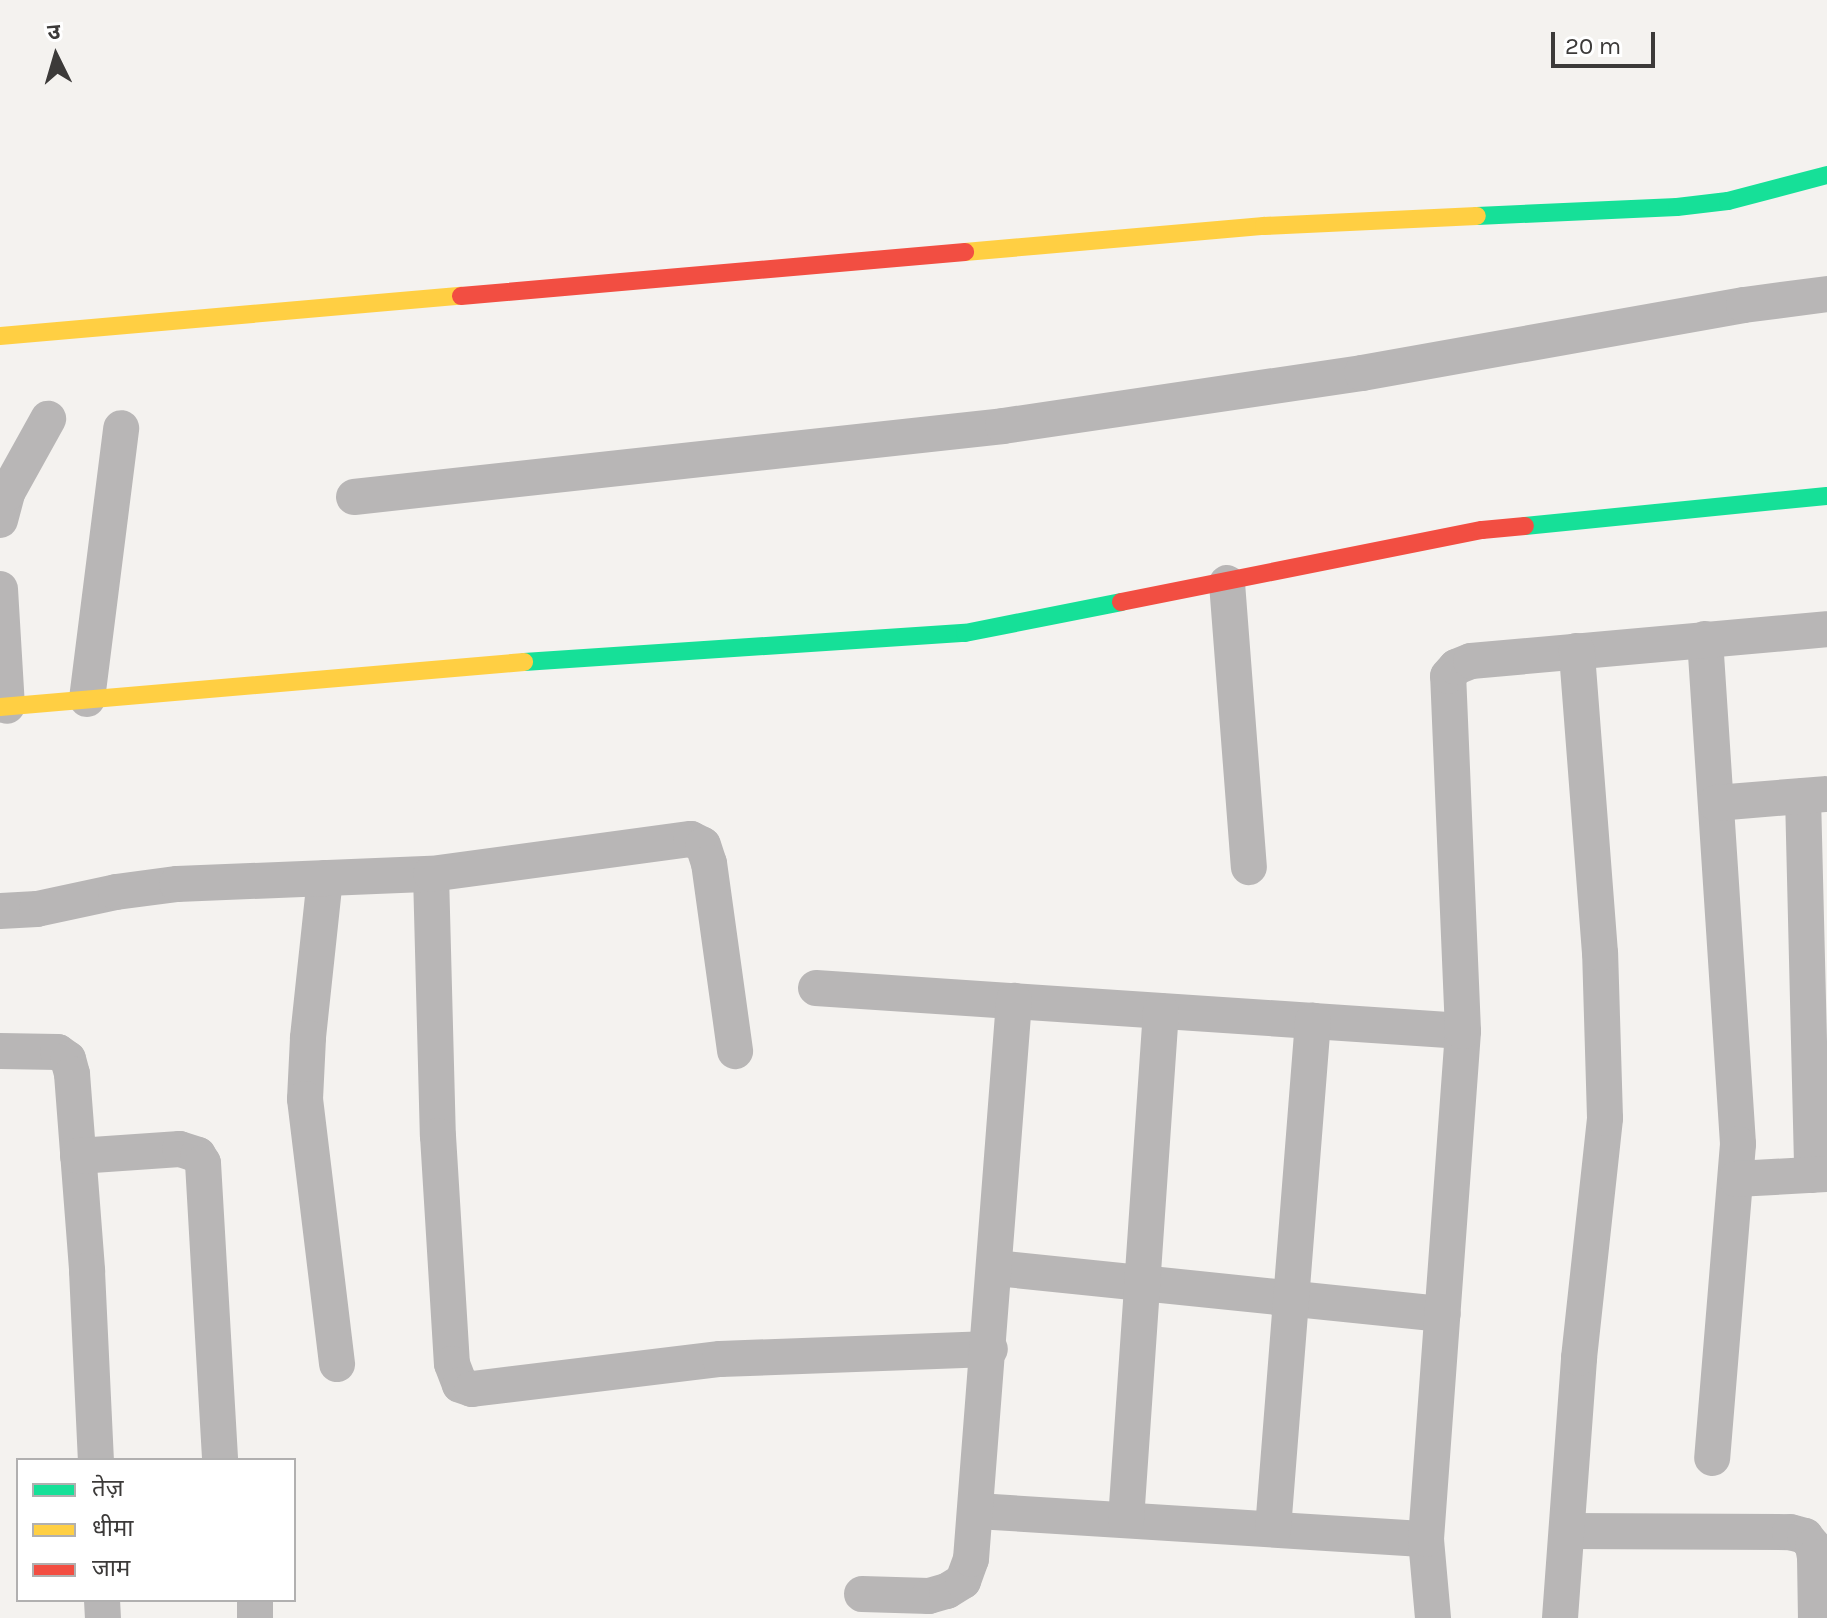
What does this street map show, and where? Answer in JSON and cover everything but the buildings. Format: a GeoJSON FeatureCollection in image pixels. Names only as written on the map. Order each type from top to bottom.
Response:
{"type":"FeatureCollection","features":[{"type":"Feature","properties":{"kind":"street"},"geometry":{"type":"LineString","coordinates":[[0,336],[1264,226],[1677,207],[1740,198],[1827,175]]}},
{"type":"Feature","properties":{"kind":"street"},"geometry":{"type":"LineString","coordinates":[[354,497],[1003,426],[1362,373],[1584,336],[1744,305],[1827,294]]}},
{"type":"Feature","properties":{"kind":"street"},"geometry":{"type":"LineString","coordinates":[[0,520],[7,475],[48,419]]}},
{"type":"Feature","properties":{"kind":"street"},"geometry":{"type":"LineString","coordinates":[[87,699],[121,428]]}},
{"type":"Feature","properties":{"kind":"street"},"geometry":{"type":"LineString","coordinates":[[0,589],[4,706],[446,667],[965,633],[1482,530],[1827,496]]}},
{"type":"Feature","properties":{"kind":"street"},"geometry":{"type":"LineString","coordinates":[[1227,583],[1249,867]]}},
{"type":"Feature","properties":{"kind":"street"},"geometry":{"type":"LineString","coordinates":[[1433,1618],[1426,1539],[1463,1031],[1448,676],[1456,667],[1471,661],[1827,629]]}},
{"type":"Feature","properties":{"kind":"street"},"geometry":{"type":"LineString","coordinates":[[1705,639],[1738,1144],[1712,1458]]}},
{"type":"Feature","properties":{"kind":"street"},"geometry":{"type":"LineString","coordinates":[[1560,1618],[1579,1358],[1605,1118],[1598,922],[1577,651]]}},
{"type":"Feature","properties":{"kind":"street"},"geometry":{"type":"LineString","coordinates":[[1716,803],[1815,795],[1820,1175],[1736,1179]]}},
{"type":"Feature","properties":{"kind":"street"},"geometry":{"type":"LineString","coordinates":[[0,911],[37,909],[116,892],[177,884],[431,874],[691,839],[703,845],[709,863],[735,1051]]}},
{"type":"Feature","properties":{"kind":"street"},"geometry":{"type":"LineString","coordinates":[[431,874],[438,1151],[452,1364],[460,1385],[472,1389],[720,1359],[990,1349]]}},
{"type":"Feature","properties":{"kind":"street"},"geometry":{"type":"LineString","coordinates":[[325,878],[308,1038],[305,1099],[337,1364]]}},
{"type":"Feature","properties":{"kind":"street"},"geometry":{"type":"LineString","coordinates":[[816,988],[1463,1031]]}},
{"type":"Feature","properties":{"kind":"street"},"geometry":{"type":"LineString","coordinates":[[862,1594],[929,1596],[947,1591],[963,1581],[971,1559],[990,1349],[1014,1001]]}},
{"type":"Feature","properties":{"kind":"street"},"geometry":{"type":"LineString","coordinates":[[1126,1520],[1161,1011]]}},
{"type":"Feature","properties":{"kind":"street"},"geometry":{"type":"LineString","coordinates":[[1273,1529],[1313,1021]]}},
{"type":"Feature","properties":{"kind":"street"},"geometry":{"type":"LineString","coordinates":[[0,1051],[58,1052],[68,1059],[72,1074],[96,1458]]}},
{"type":"Feature","properties":{"kind":"street"},"geometry":{"type":"LineString","coordinates":[[78,1156],[180,1149],[198,1155],[203,1163],[220,1458]]}},
{"type":"Feature","properties":{"kind":"street"},"geometry":{"type":"LineString","coordinates":[[996,1268],[1443,1314]]}},
{"type":"Feature","properties":{"kind":"street"},"geometry":{"type":"LineString","coordinates":[[977,1511],[1426,1539]]}},
{"type":"Feature","properties":{"kind":"street"},"geometry":{"type":"LineString","coordinates":[[1568,1531],[1790,1532],[1805,1536],[1813,1546],[1815,1557],[1816,1618]]}},
{"type":"Feature","properties":{"kind":"traffic: fast"},"geometry":{"type":"LineString","coordinates":[[1477,216],[1677,207],[1728,201],[1827,175]]}},
{"type":"Feature","properties":{"kind":"traffic: fast"},"geometry":{"type":"LineString","coordinates":[[1525,526],[1827,496]]}},
{"type":"Feature","properties":{"kind":"traffic: fast"},"geometry":{"type":"LineString","coordinates":[[524,662],[965,633],[1121,602]]}},
{"type":"Feature","properties":{"kind":"traffic: slow"},"geometry":{"type":"LineString","coordinates":[[965,252],[1264,226],[1477,216]]}},
{"type":"Feature","properties":{"kind":"traffic: slow"},"geometry":{"type":"LineString","coordinates":[[0,336],[461,296]]}},
{"type":"Feature","properties":{"kind":"traffic: slow"},"geometry":{"type":"LineString","coordinates":[[0,707],[524,662]]}},
{"type":"Feature","properties":{"kind":"traffic: jam"},"geometry":{"type":"LineString","coordinates":[[461,296],[965,252]]}},
{"type":"Feature","properties":{"kind":"traffic: jam"},"geometry":{"type":"LineString","coordinates":[[1121,602],[1482,530],[1525,526]]}}]}
